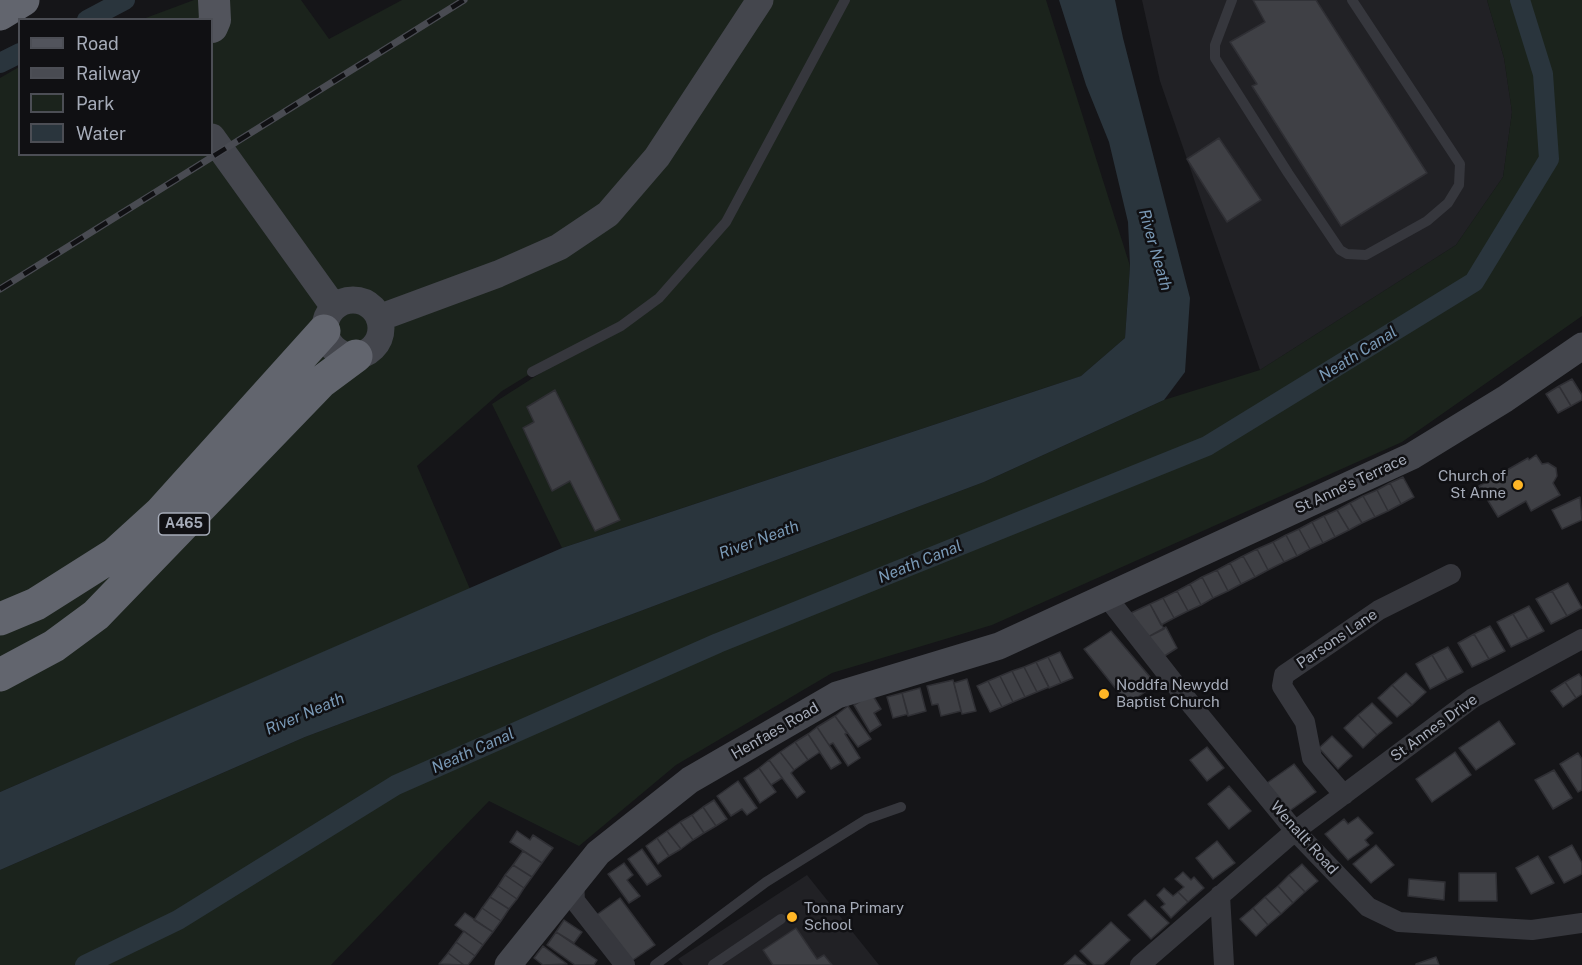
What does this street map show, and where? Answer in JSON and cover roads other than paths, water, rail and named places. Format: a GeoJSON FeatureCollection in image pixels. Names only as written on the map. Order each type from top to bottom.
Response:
{"type":"FeatureCollection","features":[{"type":"Feature","properties":{"kind":"highway"},"geometry":{"type":"LineString","coordinates":[[0,14],[23,0]]}},
{"type":"Feature","properties":{"kind":"highway","name":"A465"},"geometry":{"type":"LineString","coordinates":[[0,619],[36,604],[115,554],[160,513],[329,319]]}},
{"type":"Feature","properties":{"kind":"highway","name":"A465"},"geometry":{"type":"LineString","coordinates":[[0,675],[54,646],[96,615],[321,382],[356,356]]}},
{"type":"Feature","properties":{"kind":"main road"},"geometry":{"type":"LineString","coordinates":[[9,0],[19,18]]}},
{"type":"Feature","properties":{"kind":"main road"},"geometry":{"type":"LineString","coordinates":[[213,25],[215,20],[214,0]]}},
{"type":"Feature","properties":{"kind":"main road"},"geometry":{"type":"LineString","coordinates":[[379,318],[498,274],[559,248],[608,214],[657,157],[760,0]]}},
{"type":"Feature","properties":{"kind":"main road"},"geometry":{"type":"LineString","coordinates":[[213,137],[240,174],[329,319]]}},
{"type":"Feature","properties":{"kind":"main road"},"geometry":{"type":"LineString","coordinates":[[359,301],[368,304],[379,318],[381,326],[377,343],[371,350],[356,356],[338,353],[327,340],[329,319],[342,302],[359,301]]}},
{"type":"Feature","properties":{"kind":"main road","name":"St Anne's Terrace"},"geometry":{"type":"LineString","coordinates":[[1106,596],[1412,456],[1505,399],[1582,346]]}},
{"type":"Feature","properties":{"kind":"main road","name":"Henfaes Road"},"geometry":{"type":"LineString","coordinates":[[508,965],[598,852],[690,780],[837,695],[999,646],[1106,596]]}},
{"type":"Feature","properties":{"kind":"street","name":"Parsons Lane"},"geometry":{"type":"LineString","coordinates":[[1344,795],[1312,758],[1305,722],[1282,686],[1284,675],[1379,610],[1451,574]]}},
{"type":"Feature","properties":{"kind":"street","name":"Wenallt Road"},"geometry":{"type":"LineString","coordinates":[[1106,596],[1295,831],[1368,907],[1399,922],[1532,930],[1582,923]]}},
{"type":"Feature","properties":{"kind":"street","name":"St Annes Drive"},"geometry":{"type":"LineString","coordinates":[[1140,965],[1295,831],[1473,698],[1582,639]]}},
{"type":"Feature","properties":{"kind":"street"},"geometry":{"type":"LineString","coordinates":[[573,882],[575,900],[625,965]]}},
{"type":"Feature","properties":{"kind":"street"},"geometry":{"type":"LineString","coordinates":[[1220,895],[1224,965]]}},
{"type":"Feature","properties":{"kind":"lane"},"geometry":{"type":"LineString","coordinates":[[532,372],[621,326],[659,298],[726,222],[845,0]]}},
{"type":"Feature","properties":{"kind":"lane"},"geometry":{"type":"LineString","coordinates":[[1232,0],[1215,45],[1215,58],[1288,173],[1341,250],[1347,254],[1366,255],[1427,221],[1448,203],[1459,185],[1460,164],[1352,0]]}},
{"type":"Feature","properties":{"kind":"lane"},"geometry":{"type":"LineString","coordinates":[[655,965],[766,882],[867,819],[901,807]]}},
{"type":"Feature","properties":{"kind":"lane"},"geometry":{"type":"LineString","coordinates":[[713,965],[781,919]]}},
{"type":"Feature","properties":{"kind":"water","name":"River Neath"},"geometry":{"type":"Polygon","coordinates":[[[1059,0],[1115,0],[1190,298],[1185,372],[1164,400],[984,482],[305,737],[0,870],[0,792],[562,548],[1081,376],[1125,338],[1130,266],[1128,222],[1109,142],[1086,85],[1059,0]]]}},
{"type":"Feature","properties":{"kind":"waterway"},"geometry":{"type":"LineString","coordinates":[[91,18],[125,0]]}},
{"type":"Feature","properties":{"kind":"waterway","name":"Neath Canal"},"geometry":{"type":"LineString","coordinates":[[85,965],[178,920],[396,785],[718,643],[1207,446],[1474,282],[1549,159],[1543,74],[1520,0]]}},
{"type":"Feature","properties":{"kind":"waterway"},"geometry":{"type":"LineString","coordinates":[[0,63],[18,54]]}},
{"type":"Feature","properties":{"kind":"railway"},"geometry":{"type":"LineString","coordinates":[[0,289],[464,0]]}},
{"type":"Feature","properties":{"kind":"place","name":"Church of St Anne"},"geometry":{"type":"Point","coordinates":[1518,485]}},
{"type":"Feature","properties":{"kind":"place","name":"Noddfa Newydd Baptist Church"},"geometry":{"type":"Point","coordinates":[1104,694]}},
{"type":"Feature","properties":{"kind":"place","name":"Tonna Primary School"},"geometry":{"type":"Point","coordinates":[792,917]}}]}
